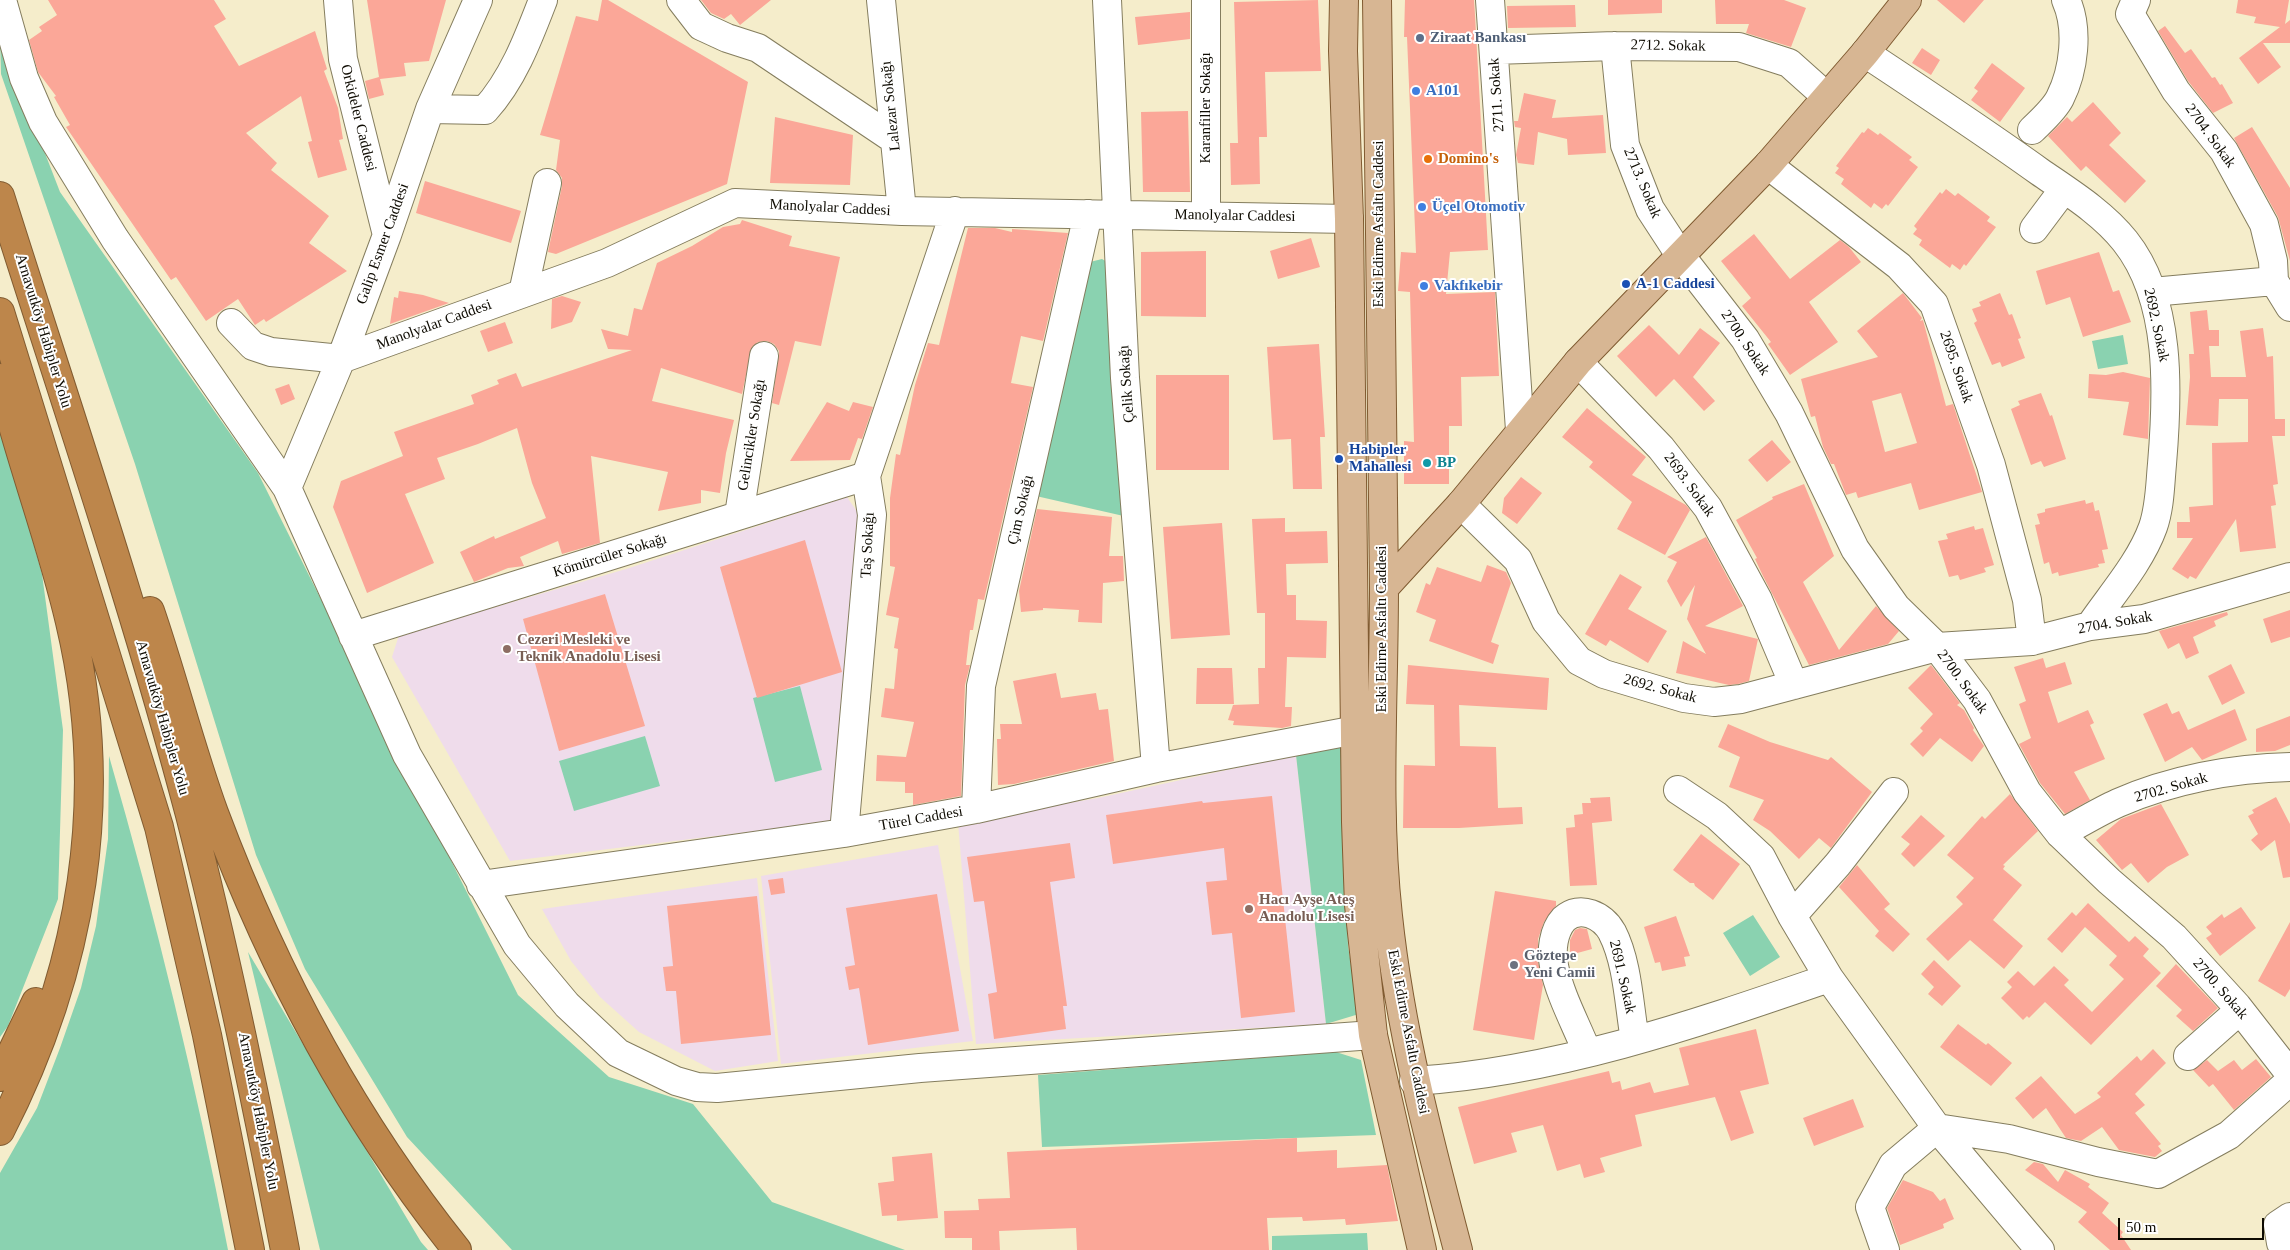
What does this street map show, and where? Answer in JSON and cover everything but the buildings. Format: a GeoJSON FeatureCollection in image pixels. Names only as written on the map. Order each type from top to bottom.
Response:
{"type":"FeatureCollection","features":[{"type":"Feature","properties":{"kind":"highway","name":"Arnavutköy Habipler Yolu"},"geometry":{"type":"LineString","coordinates":[[0,196],[159,702],[190,814],[241,1024],[285,1250]]}},
{"type":"Feature","properties":{"kind":"highway"},"geometry":{"type":"LineString","coordinates":[[0,312],[159,827],[207,1035],[250,1250]]}},
{"type":"Feature","properties":{"kind":"highway"},"geometry":{"type":"LineString","coordinates":[[0,378],[57,571],[84,691],[89,774],[88,831],[81,895],[66,960],[49,1018],[32,1062],[0,1131]]}},
{"type":"Feature","properties":{"kind":"highway"},"geometry":{"type":"LineString","coordinates":[[75,433],[133,558],[214,812],[283,975],[335,1074],[391,1160],[458,1250]]}},
{"type":"Feature","properties":{"kind":"highway"},"geometry":{"type":"LineString","coordinates":[[0,1077],[29,1020],[81,895]]}},
{"type":"Feature","properties":{"kind":"main road","name":"Eski Edirne Asfaltı Caddesi"},"geometry":{"type":"LineString","coordinates":[[1344,0],[1343,51],[1349,219],[1356,822],[1359,905],[1373,1034],[1422,1250]]}},
{"type":"Feature","properties":{"kind":"main road","name":"Eski Edirne Asfaltı Caddesi"},"geometry":{"type":"LineString","coordinates":[[1377,0],[1384,588],[1381,778],[1383,857],[1388,918],[1414,1081],[1458,1250]]}},
{"type":"Feature","properties":{"kind":"main road"},"geometry":{"type":"LineString","coordinates":[[1354,586],[1384,588],[1461,504],[1520,430],[1578,362],[1768,165],[1865,53],[1907,0]]}},
{"type":"Feature","properties":{"kind":"street"},"geometry":{"type":"LineString","coordinates":[[2,0],[24,78],[43,122],[83,190],[287,488],[407,755],[481,885],[517,945],[567,1005],[592,1031],[618,1053],[657,1073],[697,1087],[717,1088],[920,1068],[1373,1034]]}},
{"type":"Feature","properties":{"kind":"street","name":"Orkideler Caddesi"},"geometry":{"type":"LineString","coordinates":[[338,0],[343,60],[387,235]]}},
{"type":"Feature","properties":{"kind":"street","name":"Galip Esmer Caddesi"},"geometry":{"type":"LineString","coordinates":[[287,488],[341,359],[387,235],[430,109],[478,0]]}},
{"type":"Feature","properties":{"kind":"street"},"geometry":{"type":"LineString","coordinates":[[430,109],[485,110],[500,94],[528,40],[543,0]]}},
{"type":"Feature","properties":{"kind":"street"},"geometry":{"type":"LineString","coordinates":[[681,0],[701,26],[727,38],[758,48],[895,140]]}},
{"type":"Feature","properties":{"kind":"street","name":"Lalezar Sokağı"},"geometry":{"type":"LineString","coordinates":[[881,0],[902,212]]}},
{"type":"Feature","properties":{"kind":"street","name":"Çelik Sokağı"},"geometry":{"type":"LineString","coordinates":[[1107,0],[1126,378],[1156,768]]}},
{"type":"Feature","properties":{"kind":"street","name":"Karanfiller Sokağı"},"geometry":{"type":"LineString","coordinates":[[1206,0],[1206,215]]}},
{"type":"Feature","properties":{"kind":"street","name":"2711. Sokak"},"geometry":{"type":"LineString","coordinates":[[1490,0],[1520,430]]}},
{"type":"Feature","properties":{"kind":"street"},"geometry":{"type":"LineString","coordinates":[[2032,130],[2060,100],[2071,66],[2074,36],[2066,0]]}},
{"type":"Feature","properties":{"kind":"street","name":"2704. Sokak"},"geometry":{"type":"LineString","coordinates":[[2136,0],[2130,14],[2176,91],[2224,151],[2264,224],[2273,260],[2274,281],[2290,307]]}},
{"type":"Feature","properties":{"kind":"street","name":"2712. Sokak"},"geometry":{"type":"LineString","coordinates":[[1494,50],[1615,46],[1739,47],[1789,63],[1827,97]]}},
{"type":"Feature","properties":{"kind":"street","name":"2713. Sokak"},"geometry":{"type":"LineString","coordinates":[[1615,46],[1625,145],[1650,209],[1680,255]]}},
{"type":"Feature","properties":{"kind":"street","name":"2692. Sokak"},"geometry":{"type":"LineString","coordinates":[[1865,53],[1989,135],[2096,213],[2125,241],[2152,292],[2162,339],[2166,373],[2158,506],[2152,528],[2138,557],[2090,626]]}},
{"type":"Feature","properties":{"kind":"street","name":"2695. Sokak"},"geometry":{"type":"LineString","coordinates":[[1768,165],[1899,266],[1934,304],[1990,465],[2027,600],[2032,641]]}},
{"type":"Feature","properties":{"kind":"street"},"geometry":{"type":"LineString","coordinates":[[523,293],[547,183]]}},
{"type":"Feature","properties":{"kind":"street"},"geometry":{"type":"LineString","coordinates":[[2034,229],[2064,188]]}},
{"type":"Feature","properties":{"kind":"street","name":"Manolyalar Caddesi"},"geometry":{"type":"LineString","coordinates":[[341,359],[607,263],[734,203],[902,212],[954,211],[1349,219]]}},
{"type":"Feature","properties":{"kind":"street","name":"Taş Sokağı"},"geometry":{"type":"LineString","coordinates":[[844,833],[872,515],[866,476],[954,211]]}},
{"type":"Feature","properties":{"kind":"street","name":"Çim Sokağı"},"geometry":{"type":"LineString","coordinates":[[976,809],[982,686],[1088,214]]}},
{"type":"Feature","properties":{"kind":"street","name":"2700. Sokak"},"geometry":{"type":"LineString","coordinates":[[1680,255],[1745,339],[1789,414],[1855,549],[1896,607],[1936,647],[1977,700],[2027,792],[2060,834],[2109,881],[2174,937],[2240,1010],[2290,1074]]}},
{"type":"Feature","properties":{"kind":"street"},"geometry":{"type":"LineString","coordinates":[[2152,292],[2274,281]]}},
{"type":"Feature","properties":{"kind":"street"},"geometry":{"type":"LineString","coordinates":[[231,323],[253,346],[271,352],[341,359]]}},
{"type":"Feature","properties":{"kind":"street","name":"Gelincikler Sokağı"},"geometry":{"type":"LineString","coordinates":[[739,515],[764,356]]}},
{"type":"Feature","properties":{"kind":"street","name":"2693. Sokak"},"geometry":{"type":"LineString","coordinates":[[1578,362],[1661,448],[1708,508],[1758,600],[1794,685]]}},
{"type":"Feature","properties":{"kind":"street","name":"Kömürcüler Sokağı"},"geometry":{"type":"LineString","coordinates":[[354,636],[866,476]]}},
{"type":"Feature","properties":{"kind":"street","name":"2692. Sokak"},"geometry":{"type":"LineString","coordinates":[[1461,504],[1518,560],[1546,622],[1579,661],[1604,674],[1684,698],[1714,702],[1742,700],[1936,647]]}},
{"type":"Feature","properties":{"kind":"street","name":"2704. Sokak"},"geometry":{"type":"LineString","coordinates":[[1936,647],[2032,641],[2090,626],[2144,619],[2290,577]]}},
{"type":"Feature","properties":{"kind":"street","name":"Türel Caddesi"},"geometry":{"type":"LineString","coordinates":[[481,885],[844,833],[976,809],[1156,768],[1356,730]]}},
{"type":"Feature","properties":{"kind":"street","name":"2702. Sokak"},"geometry":{"type":"LineString","coordinates":[[2060,834],[2118,803],[2174,784],[2231,772],[2290,767]]}},
{"type":"Feature","properties":{"kind":"street"},"geometry":{"type":"LineString","coordinates":[[1678,790],[1717,816],[1761,857],[1792,916],[1829,978],[1937,1128],[2040,1250]]}},
{"type":"Feature","properties":{"kind":"street"},"geometry":{"type":"LineString","coordinates":[[1792,916],[1838,864],[1894,792]]}},
{"type":"Feature","properties":{"kind":"street","name":"2691. Sokak"},"geometry":{"type":"LineString","coordinates":[[1587,1052],[1554,966],[1553,947],[1557,931],[1565,918],[1574,914],[1588,912],[1593,914],[1606,924],[1612,933],[1623,966],[1635,1040]]}},
{"type":"Feature","properties":{"kind":"street"},"geometry":{"type":"LineString","coordinates":[[1414,1081],[1463,1078],[1514,1069],[1587,1052],[1710,1019],[1829,978]]}},
{"type":"Feature","properties":{"kind":"street"},"geometry":{"type":"LineString","coordinates":[[2188,1056],[2240,1010]]}},
{"type":"Feature","properties":{"kind":"street"},"geometry":{"type":"LineString","coordinates":[[1884,1250],[1870,1207],[1893,1165],[1937,1128],[2009,1139],[2098,1162],[2158,1174],[2229,1135],[2290,1081]]}},
{"type":"Feature","properties":{"kind":"street"},"geometry":{"type":"LineString","coordinates":[[2286,1250],[2281,1243],[2278,1225],[2290,1217]]}},
{"type":"Feature","properties":{"kind":"shaded area"},"geometry":{"type":"Polygon","coordinates":[[[847,497],[860,516],[839,821],[510,861],[392,657],[399,635],[626,569],[847,497]]]}},
{"type":"Feature","properties":{"kind":"shaded area"},"geometry":{"type":"Polygon","coordinates":[[[1296,755],[1326,1024],[976,1044],[958,822],[1098,798],[1296,755]]]}},
{"type":"Feature","properties":{"kind":"shaded area"},"geometry":{"type":"Polygon","coordinates":[[[938,845],[973,1041],[781,1064],[761,876],[938,845]]]}},
{"type":"Feature","properties":{"kind":"shaded area"},"geometry":{"type":"Polygon","coordinates":[[[757,878],[778,1061],[715,1071],[639,1032],[600,997],[571,961],[542,909],[757,878]]]}},
{"type":"Feature","properties":{"kind":"green space"},"geometry":{"type":"Polygon","coordinates":[[[0,37],[60,192],[258,473],[518,995],[609,1077],[693,1104],[772,1202],[905,1250],[512,1250],[407,1137],[305,969],[256,855],[135,464],[1,74],[0,37]]]}},
{"type":"Feature","properties":{"kind":"green space"},"geometry":{"type":"Polygon","coordinates":[[[1102,259],[1107,262],[1128,517],[1036,496],[1090,262],[1102,259]]]}},
{"type":"Feature","properties":{"kind":"green space"},"geometry":{"type":"Polygon","coordinates":[[[2123,335],[2128,364],[2098,369],[2092,341],[2123,335]]]}},
{"type":"Feature","properties":{"kind":"green space"},"geometry":{"type":"Polygon","coordinates":[[[0,425],[42,574],[63,730],[58,899],[8,1026],[0,1037],[0,425]]]}},
{"type":"Feature","properties":{"kind":"green space"},"geometry":{"type":"Polygon","coordinates":[[[800,686],[822,770],[775,782],[753,698],[800,686]]]}},
{"type":"Feature","properties":{"kind":"green space"},"geometry":{"type":"Polygon","coordinates":[[[645,736],[660,786],[574,811],[559,761],[645,736]]]}},
{"type":"Feature","properties":{"kind":"green space"},"geometry":{"type":"Polygon","coordinates":[[[1342,743],[1348,946],[1359,1014],[1326,1024],[1296,755],[1342,743]]]}},
{"type":"Feature","properties":{"kind":"green space"},"geometry":{"type":"Polygon","coordinates":[[[109,756],[174,1002],[203,1126],[228,1250],[0,1250],[0,1173],[37,1108],[81,988],[96,926],[108,839],[109,756]]]}},
{"type":"Feature","properties":{"kind":"green space"},"geometry":{"type":"Polygon","coordinates":[[[1753,915],[1780,957],[1750,976],[1723,933],[1753,915]]]}},
{"type":"Feature","properties":{"kind":"green space"},"geometry":{"type":"Polygon","coordinates":[[[248,952],[421,1242],[428,1250],[320,1250],[248,952]]]}},
{"type":"Feature","properties":{"kind":"green space"},"geometry":{"type":"Polygon","coordinates":[[[1336,1052],[1361,1060],[1376,1135],[1042,1147],[1038,1075],[1336,1052]]]}},
{"type":"Feature","properties":{"kind":"green space"},"geometry":{"type":"Polygon","coordinates":[[[1367,1233],[1368,1250],[1272,1250],[1272,1236],[1367,1233]]]}},
{"type":"Feature","properties":{"kind":"place","name":"Ziraat Bankası"},"geometry":{"type":"Point","coordinates":[1420,38]}},
{"type":"Feature","properties":{"kind":"place","name":"A101"},"geometry":{"type":"Point","coordinates":[1416,91]}},
{"type":"Feature","properties":{"kind":"place","name":"Domino's"},"geometry":{"type":"Point","coordinates":[1428,159]}},
{"type":"Feature","properties":{"kind":"place","name":"Üçel Otomotiv"},"geometry":{"type":"Point","coordinates":[1422,207]}},
{"type":"Feature","properties":{"kind":"place","name":"A-1 Caddesi"},"geometry":{"type":"Point","coordinates":[1626,284]}},
{"type":"Feature","properties":{"kind":"place","name":"Vakfıkebir"},"geometry":{"type":"Point","coordinates":[1424,286]}},
{"type":"Feature","properties":{"kind":"place","name":"Habipler Mahallesi"},"geometry":{"type":"Point","coordinates":[1339,459]}},
{"type":"Feature","properties":{"kind":"place","name":"BP"},"geometry":{"type":"Point","coordinates":[1427,463]}},
{"type":"Feature","properties":{"kind":"place","name":"Cezeri Mesleki ve Teknik Anadolu Lisesi"},"geometry":{"type":"Point","coordinates":[507,649]}},
{"type":"Feature","properties":{"kind":"place","name":"Hacı Ayşe Ateş Anadolu Lisesi"},"geometry":{"type":"Point","coordinates":[1249,909]}},
{"type":"Feature","properties":{"kind":"place","name":"Göztepe Yeni Camii"},"geometry":{"type":"Point","coordinates":[1514,965]}}]}
